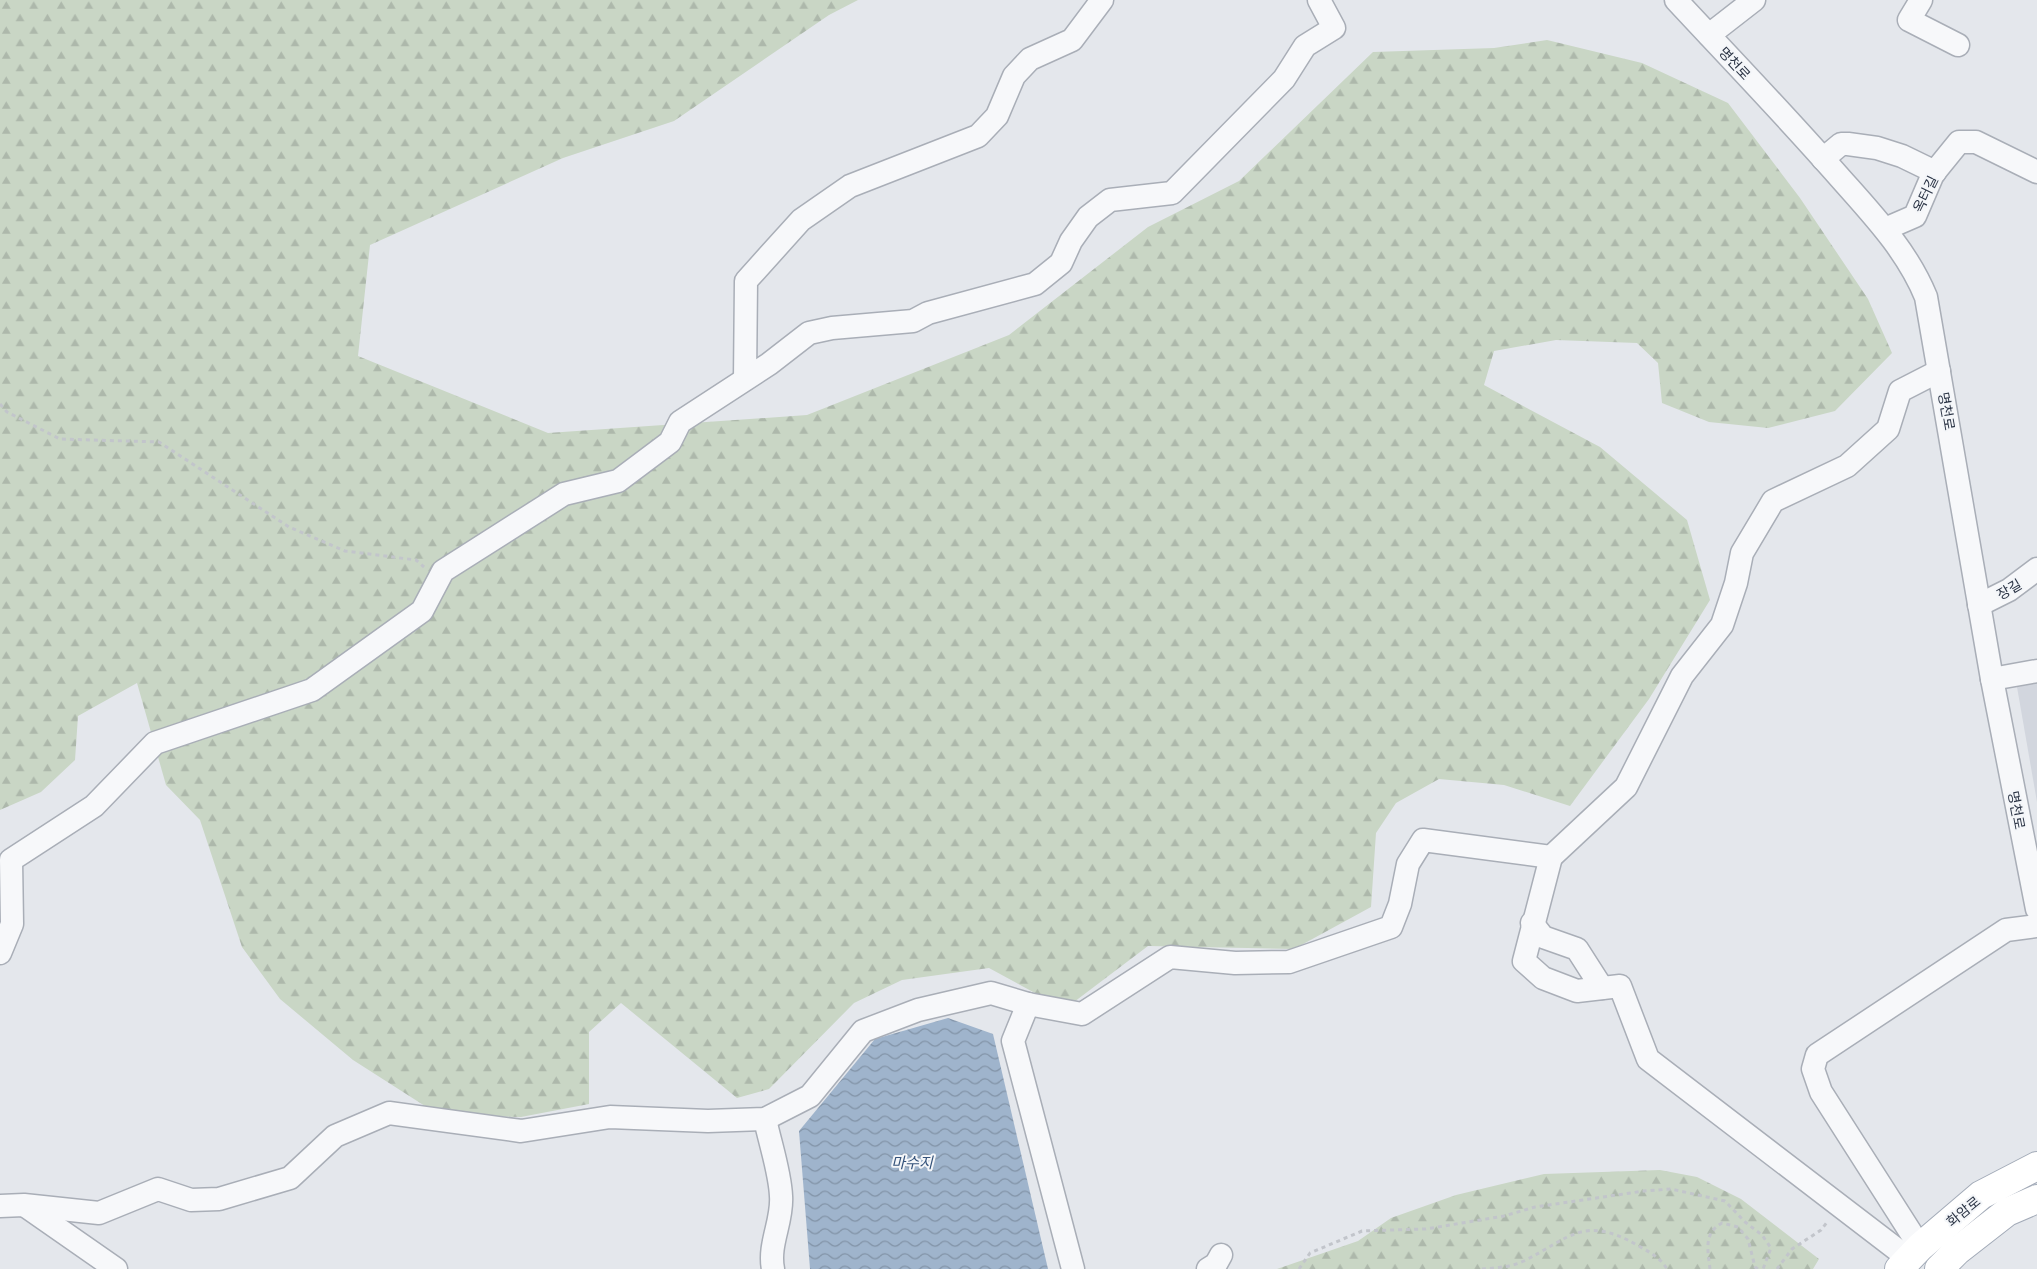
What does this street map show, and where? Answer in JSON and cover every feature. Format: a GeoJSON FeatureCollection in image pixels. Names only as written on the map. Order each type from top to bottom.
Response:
{"type":"FeatureCollection","features":[{"type":"Feature","properties":{"kind":"main road","name":"화암로"},"geometry":{"type":"LineString","coordinates":[[1909,1258],[1981,1195],[2037,1166]]}},
{"type":"Feature","properties":{"kind":"main road","name":"화암로"},"geometry":{"type":"LineString","coordinates":[[1939,1269],[1957,1251],[2007,1212],[2037,1200]]}},
{"type":"Feature","properties":{"kind":"street"},"geometry":{"type":"LineString","coordinates":[[745,380],[746,281],[801,220],[850,186],[978,136],[997,116],[1014,76],[1030,59],[1072,40],[1102,0]]}},
{"type":"Feature","properties":{"kind":"street"},"geometry":{"type":"LineString","coordinates":[[0,953],[12,924],[11,860],[94,806],[155,743],[312,690],[422,612],[443,571],[564,494],[618,481],[670,442],[680,422],[745,380],[809,333],[832,328],[913,321],[928,313],[1035,284],[1061,263],[1071,241],[1088,217],[1110,200],[1172,193],[1200,166],[1284,79],[1305,46],[1334,28],[1320,0]]}},
{"type":"Feature","properties":{"kind":"street","name":"명천로"},"geometry":{"type":"LineString","coordinates":[[1676,0],[1823,159],[1885,230],[1916,273],[1926,297],[1992,679],[2037,909]]}},
{"type":"Feature","properties":{"kind":"street"},"geometry":{"type":"LineString","coordinates":[[1709,35],[1754,0]]}},
{"type":"Feature","properties":{"kind":"street"},"geometry":{"type":"LineString","coordinates":[[1921,0],[1909,20],[1958,45]]}},
{"type":"Feature","properties":{"kind":"street","name":"옥터길"},"geometry":{"type":"LineString","coordinates":[[1885,230],[1915,216],[1935,172],[1960,142],[1976,142],[2037,172]]}},
{"type":"Feature","properties":{"kind":"street"},"geometry":{"type":"LineString","coordinates":[[1823,159],[1841,144],[1848,144],[1877,148],[1902,156],[1935,172]]}},
{"type":"Feature","properties":{"kind":"street"},"geometry":{"type":"LineString","coordinates":[[1909,1258],[1648,1059],[1620,986],[1577,991],[1543,978],[1524,961],[1532,923],[1551,857],[1626,787],[1682,676],[1722,625],[1736,583],[1742,553],[1773,501],[1847,466],[1888,429],[1900,391],[1939,371]]}},
{"type":"Feature","properties":{"kind":"street","name":"장길"},"geometry":{"type":"LineString","coordinates":[[1979,605],[2009,590],[2037,570]]}},
{"type":"Feature","properties":{"kind":"street"},"geometry":{"type":"LineString","coordinates":[[1992,679],[2037,671]]}},
{"type":"Feature","properties":{"kind":"street"},"geometry":{"type":"LineString","coordinates":[[0,1206],[24,1204],[99,1213],[158,1189],[191,1200],[218,1199],[290,1178],[335,1136],[389,1113],[521,1131],[610,1117],[708,1121],[765,1119],[810,1096],[863,1031],[918,1010],[991,993],[1028,1004],[1082,1014],[1170,956],[1235,963],[1289,962],[1391,927],[1400,904],[1408,864],[1423,840],[1551,857]]}},
{"type":"Feature","properties":{"kind":"street"},"geometry":{"type":"LineString","coordinates":[[1532,923],[1543,937],[1577,949],[1602,988]]}},
{"type":"Feature","properties":{"kind":"street"},"geometry":{"type":"LineString","coordinates":[[1909,1258],[1821,1092],[1813,1068],[1817,1055],[2006,930],[2037,926]]}},
{"type":"Feature","properties":{"kind":"street"},"geometry":{"type":"LineString","coordinates":[[1028,1004],[1012,1041],[1073,1269]]}},
{"type":"Feature","properties":{"kind":"street"},"geometry":{"type":"LineString","coordinates":[[765,1119],[781,1196],[779,1220],[771,1256],[773,1269]]}},
{"type":"Feature","properties":{"kind":"street"},"geometry":{"type":"LineString","coordinates":[[24,1204],[116,1269]]}},
{"type":"Feature","properties":{"kind":"path"},"geometry":{"type":"LineString","coordinates":[[0,404],[7,412],[60,439],[159,442],[289,527],[345,551],[416,560],[438,580]]}},
{"type":"Feature","properties":{"kind":"path"},"geometry":{"type":"LineString","coordinates":[[1299,1269],[1310,1253],[1362,1231],[1426,1229],[1504,1216],[1535,1207],[1644,1191],[1671,1189],[1726,1201],[1745,1222],[1762,1235],[1771,1248],[1763,1269]]}},
{"type":"Feature","properties":{"kind":"path"},"geometry":{"type":"LineString","coordinates":[[1777,1269],[1792,1249],[1821,1230],[1835,1212],[1844,1210]]}},
{"type":"Feature","properties":{"kind":"path"},"geometry":{"type":"LineString","coordinates":[[1710,1269],[1708,1234],[1714,1227],[1722,1223],[1738,1227],[1748,1239],[1755,1267],[1758,1269]]}},
{"type":"Feature","properties":{"kind":"path"},"geometry":{"type":"LineString","coordinates":[[1482,1269],[1517,1264],[1562,1238],[1598,1230],[1614,1233],[1648,1251],[1660,1258],[1666,1269]]}},
{"type":"Feature","properties":{"kind":"shaded area"},"geometry":{"type":"Polygon","coordinates":[[[2037,683],[2037,802],[2017,687],[2037,683]]]}},
{"type":"Feature","properties":{"kind":"green space"},"geometry":{"type":"Polygon","coordinates":[[[0,0],[858,0],[829,15],[674,121],[563,158],[370,245],[358,356],[548,433],[807,415],[1009,335],[1148,227],[1239,181],[1373,52],[1494,48],[1547,40],[1642,63],[1728,103],[1800,198],[1868,299],[1892,353],[1835,411],[1768,428],[1709,422],[1662,403],[1658,363],[1637,343],[1556,340],[1494,351],[1484,385],[1600,447],[1687,520],[1710,600],[1649,699],[1570,806],[1504,785],[1439,779],[1396,803],[1376,833],[1371,907],[1294,949],[1148,946],[1074,1002],[1046,999],[989,968],[902,980],[854,1003],[769,1089],[737,1098],[621,1003],[589,1032],[589,1104],[521,1117],[439,1115],[353,1060],[280,999],[242,947],[200,820],[166,785],[137,683],[78,716],[75,760],[41,792],[0,810],[0,0]]]}},
{"type":"Feature","properties":{"kind":"green space"},"geometry":{"type":"Polygon","coordinates":[[[1660,1170],[1697,1177],[1741,1199],[1819,1259],[1813,1269],[1277,1269],[1358,1241],[1391,1218],[1456,1195],[1544,1174],[1660,1170]]]}},
{"type":"Feature","properties":{"kind":"water","name":"마수지"},"geometry":{"type":"Polygon","coordinates":[[[948,1018],[993,1034],[1048,1269],[810,1269],[799,1131],[875,1039],[948,1018]]]}}]}
